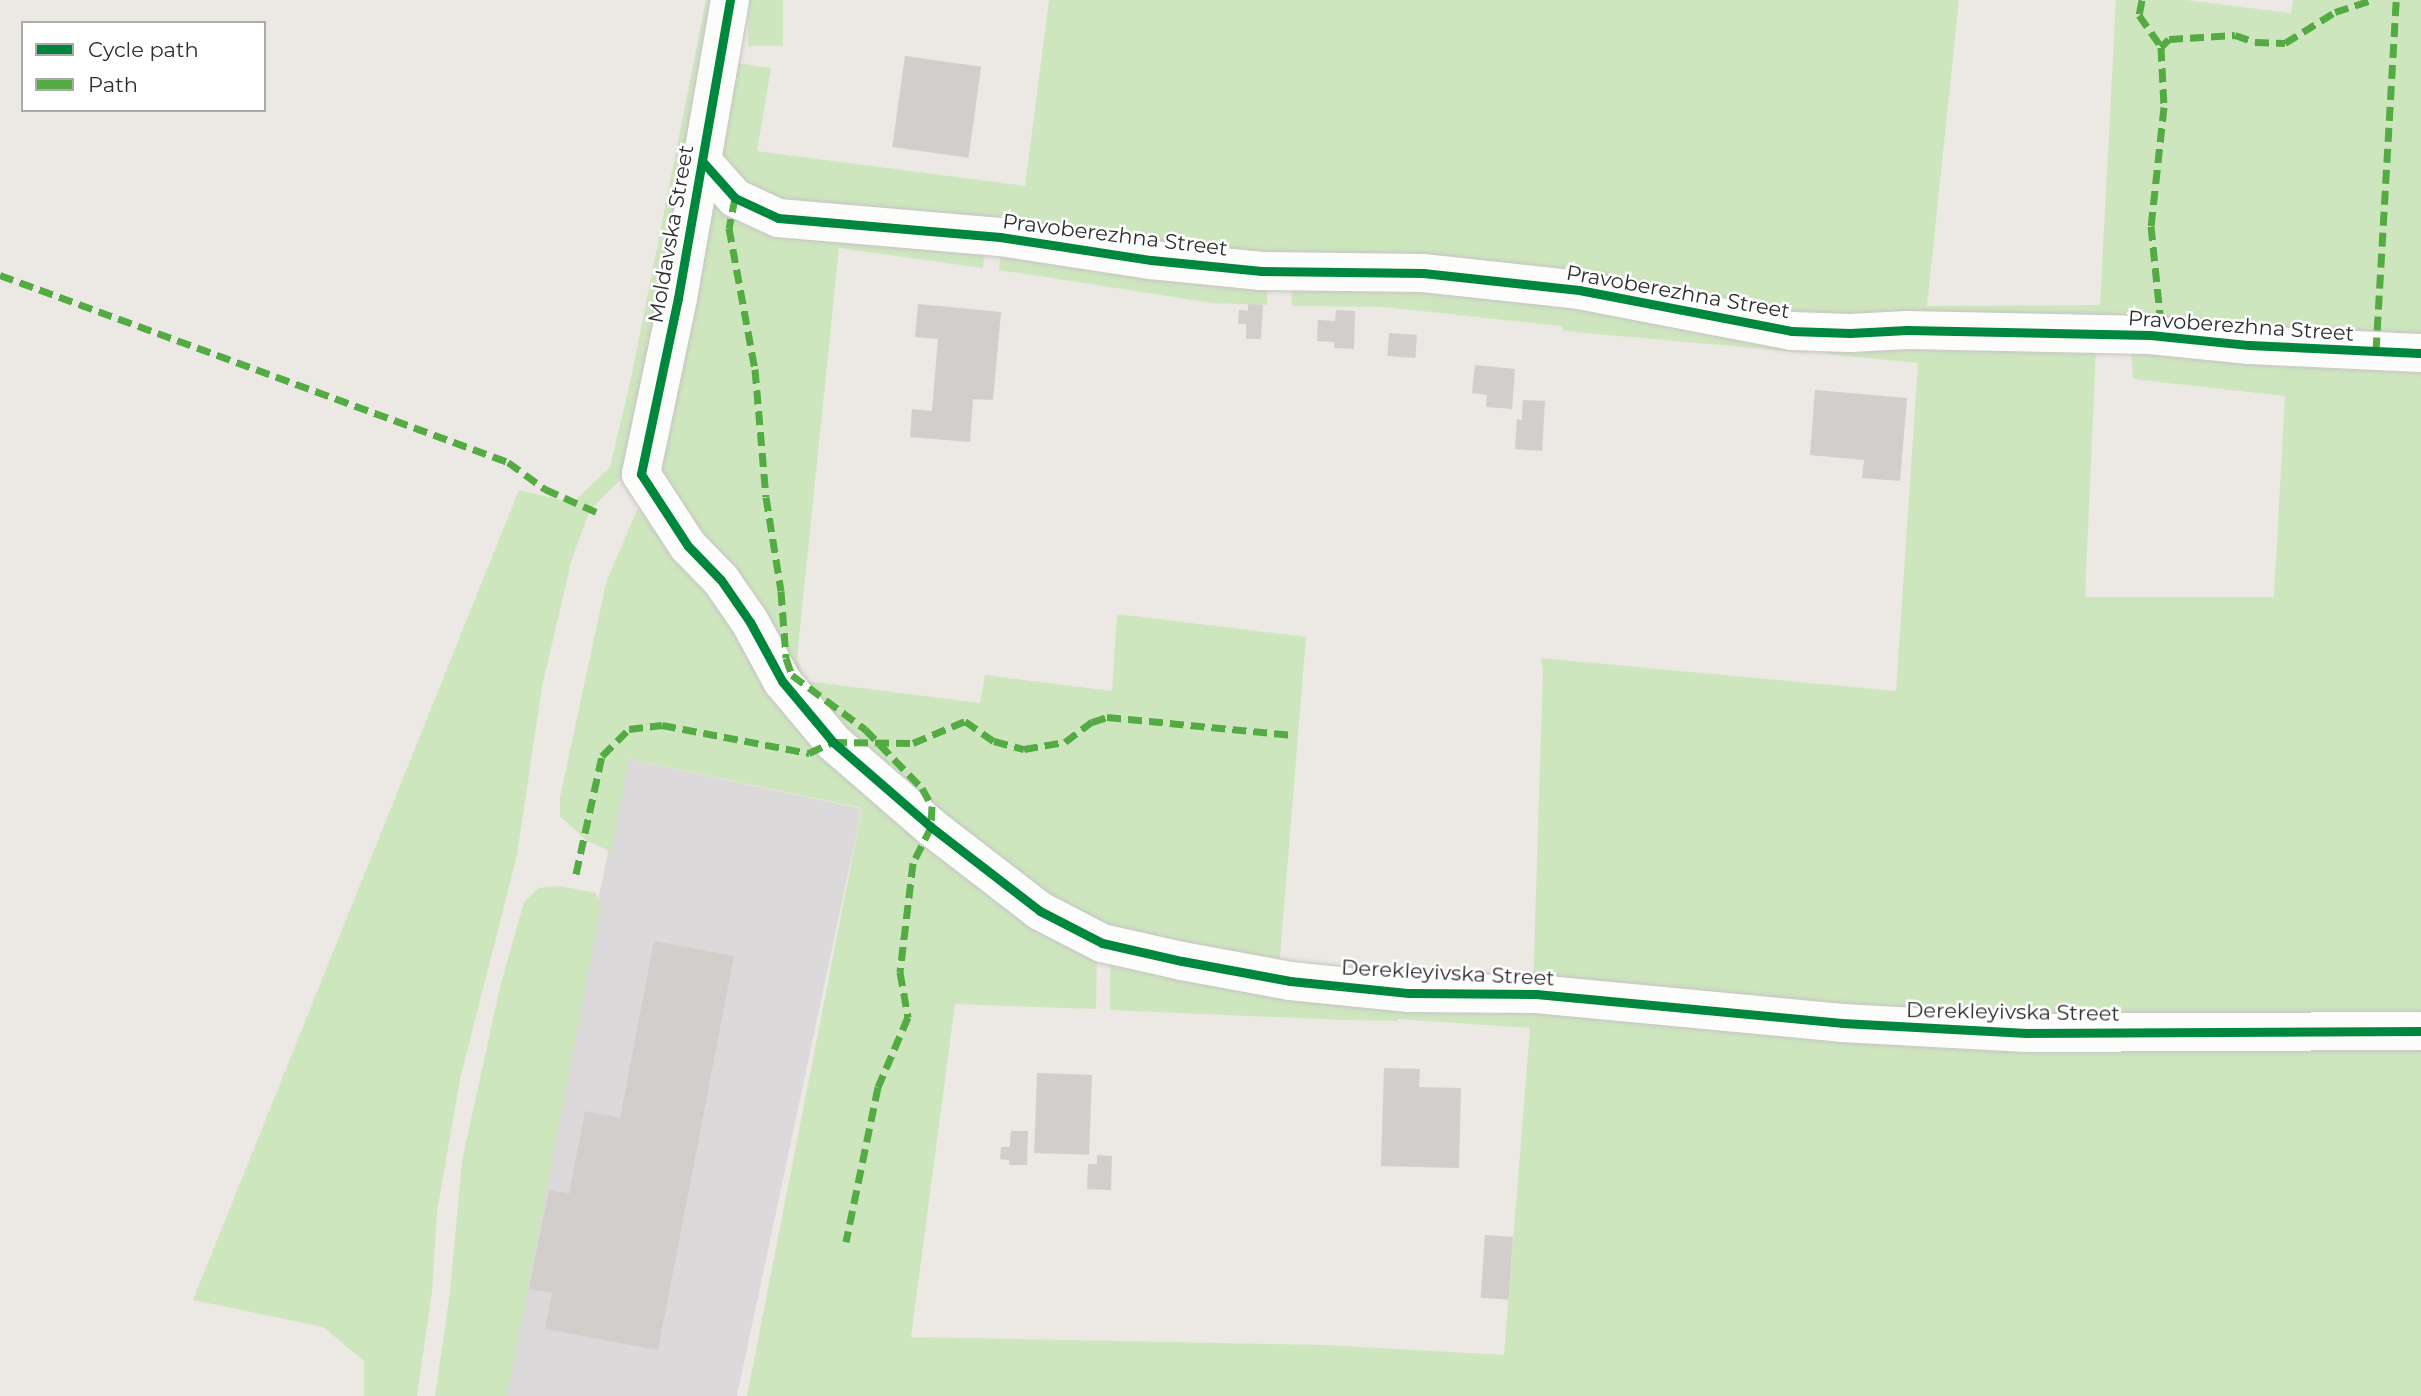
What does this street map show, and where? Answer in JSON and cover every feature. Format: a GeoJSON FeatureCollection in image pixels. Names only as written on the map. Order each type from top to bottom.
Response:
{"type":"FeatureCollection","features":[{"type":"Feature","properties":{"kind":"street","name":"Moldavska Street"},"geometry":{"type":"LineString","coordinates":[[641,474],[678,298],[730,0]]}},
{"type":"Feature","properties":{"kind":"street","name":"Pravoberezhna Street"},"geometry":{"type":"LineString","coordinates":[[702,160],[736,198],[778,218],[1000,237],[1151,260],[1261,271],[1423,273],[1566,289],[1791,331],[1850,333],[1907,330],[2150,335],[2249,345],[2421,353]]}},
{"type":"Feature","properties":{"kind":"street","name":"Derekleyivska Street"},"geometry":{"type":"LineString","coordinates":[[641,474],[688,546],[721,580],[750,622],[782,681],[834,742],[931,827],[1040,911],[1102,943],[1290,981],[1409,993],[1535,994],[1842,1023],[2027,1033],[2421,1031]]}},
{"type":"Feature","properties":{"kind":"shaded area"},"geometry":{"type":"Polygon","coordinates":[[[628,759],[862,809],[737,1396],[508,1396],[493,1393],[628,759]]]}},
{"type":"Feature","properties":{"kind":"green space"},"geometry":{"type":"Polygon","coordinates":[[[706,0],[717,0],[624,476],[590,510],[572,558],[542,687],[517,855],[460,1079],[437,1212],[432,1292],[417,1396],[364,1396],[364,1361],[323,1327],[193,1300],[519,490],[573,503],[610,467],[632,374],[706,0]]]}},
{"type":"Feature","properties":{"kind":"green space"},"geometry":{"type":"Polygon","coordinates":[[[748,0],[783,0],[783,46],[748,46],[748,0]]]}},
{"type":"Feature","properties":{"kind":"green space"},"geometry":{"type":"Polygon","coordinates":[[[1049,0],[1959,0],[1927,306],[2100,305],[2116,0],[2186,0],[2291,13],[2293,0],[2421,0],[2421,344],[1820,324],[1337,262],[760,203],[718,161],[736,63],[771,68],[757,151],[1025,186],[1049,0]]]}},
{"type":"Feature","properties":{"kind":"green space"},"geometry":{"type":"Polygon","coordinates":[[[712,188],[985,246],[983,268],[839,248],[797,658],[806,681],[980,703],[985,675],[1112,691],[1117,614],[1306,637],[1279,969],[1223,960],[1044,906],[796,687],[657,463],[712,188]]]}},
{"type":"Feature","properties":{"kind":"green space"},"geometry":{"type":"Polygon","coordinates":[[[1001,247],[1267,275],[1267,305],[1213,303],[999,270],[1001,247]]]}},
{"type":"Feature","properties":{"kind":"green space"},"geometry":{"type":"Polygon","coordinates":[[[1291,276],[1373,278],[1804,337],[1808,353],[1564,331],[1561,326],[1384,307],[1292,306],[1291,276]]]}},
{"type":"Feature","properties":{"kind":"green space"},"geometry":{"type":"Polygon","coordinates":[[[1828,339],[2421,361],[2421,1025],[2186,1025],[1533,987],[1543,670],[1541,658],[1896,691],[1918,363],[1827,354],[1828,339]],[[2096,349],[2085,597],[2274,597],[2285,396],[2133,379],[2131,352],[2096,349]]]}},
{"type":"Feature","properties":{"kind":"green space"},"geometry":{"type":"Polygon","coordinates":[[[653,505],[771,678],[1097,950],[1096,1009],[955,1004],[911,1337],[1324,1345],[1504,1355],[1530,1028],[1398,1019],[1344,1020],[1110,1010],[1110,952],[1280,990],[2421,1035],[2421,1396],[747,1396],[862,808],[629,759],[611,852],[586,840],[560,816],[560,797],[606,583],[637,510],[653,505]]]}},
{"type":"Feature","properties":{"kind":"green space"},"geometry":{"type":"Polygon","coordinates":[[[559,886],[596,893],[601,906],[507,1396],[435,1396],[450,1292],[462,1161],[500,987],[524,902],[539,888],[559,886]]]}},
{"type":"Feature","properties":{"kind":"building"},"geometry":{"type":"Polygon","coordinates":[[[905,56],[981,67],[968,158],[892,147],[905,56]]]}},
{"type":"Feature","properties":{"kind":"building"},"geometry":{"type":"Polygon","coordinates":[[[918,304],[1001,312],[993,400],[973,399],[970,442],[910,437],[912,409],[932,411],[938,339],[915,337],[918,304]]]}},
{"type":"Feature","properties":{"kind":"building"},"geometry":{"type":"Polygon","coordinates":[[[1248,304],[1263,305],[1261,339],[1246,339],[1246,324],[1238,324],[1239,310],[1248,311],[1248,304]]]}},
{"type":"Feature","properties":{"kind":"building"},"geometry":{"type":"Polygon","coordinates":[[[1336,310],[1355,311],[1354,349],[1334,348],[1334,342],[1317,341],[1318,320],[1335,321],[1336,310]]]}},
{"type":"Feature","properties":{"kind":"building"},"geometry":{"type":"Polygon","coordinates":[[[1389,333],[1417,335],[1415,358],[1387,356],[1389,333]]]}},
{"type":"Feature","properties":{"kind":"building"},"geometry":{"type":"Polygon","coordinates":[[[1475,365],[1515,369],[1512,409],[1486,407],[1487,395],[1472,393],[1475,365]]]}},
{"type":"Feature","properties":{"kind":"building"},"geometry":{"type":"Polygon","coordinates":[[[1815,390],[1907,398],[1900,481],[1862,478],[1864,460],[1810,455],[1815,390]]]}},
{"type":"Feature","properties":{"kind":"building"},"geometry":{"type":"Polygon","coordinates":[[[1523,400],[1545,401],[1542,451],[1515,449],[1517,419],[1522,420],[1523,400]]]}},
{"type":"Feature","properties":{"kind":"building"},"geometry":{"type":"Polygon","coordinates":[[[654,941],[734,956],[658,1350],[545,1329],[552,1293],[529,1289],[549,1190],[569,1194],[585,1111],[620,1118],[654,941]]]}},
{"type":"Feature","properties":{"kind":"building"},"geometry":{"type":"Polygon","coordinates":[[[1384,1068],[1420,1069],[1419,1087],[1461,1088],[1459,1168],[1381,1166],[1384,1068]]]}},
{"type":"Feature","properties":{"kind":"building"},"geometry":{"type":"Polygon","coordinates":[[[1037,1073],[1092,1075],[1089,1155],[1034,1153],[1037,1073]]]}},
{"type":"Feature","properties":{"kind":"building"},"geometry":{"type":"Polygon","coordinates":[[[1011,1131],[1028,1131],[1027,1165],[1009,1165],[1009,1160],[1000,1159],[1001,1147],[1010,1147],[1011,1131]]]}},
{"type":"Feature","properties":{"kind":"building"},"geometry":{"type":"Polygon","coordinates":[[[1097,1155],[1112,1156],[1111,1190],[1087,1189],[1088,1164],[1097,1164],[1097,1155]]]}},
{"type":"Feature","properties":{"kind":"building"},"geometry":{"type":"Polygon","coordinates":[[[1485,1235],[1513,1237],[1509,1300],[1481,1298],[1485,1235]]]}},
{"type":"Feature","properties":{"kind":"marked path"},"geometry":{"type":"LineString","coordinates":[[2142,0],[2139,15],[2161,47],[2164,107],[2151,226],[2160,314],[2150,335]]}},
{"type":"Feature","properties":{"kind":"marked path"},"geometry":{"type":"LineString","coordinates":[[2161,47],[2169,39],[2235,35],[2255,42],[2285,43],[2335,12],[2371,0]]}},
{"type":"Feature","properties":{"kind":"marked path"},"geometry":{"type":"LineString","coordinates":[[2376,351],[2396,0]]}},
{"type":"Feature","properties":{"kind":"marked path"},"geometry":{"type":"LineString","coordinates":[[735,198],[729,228],[755,369],[766,497],[781,591],[786,658],[792,675],[865,729],[922,788],[932,806],[931,827],[913,863],[900,972],[908,1017],[878,1087],[846,1242]]}},
{"type":"Feature","properties":{"kind":"marked path"},"geometry":{"type":"LineString","coordinates":[[0,275],[508,462],[545,489],[601,514]]}},
{"type":"Feature","properties":{"kind":"marked path"},"geometry":{"type":"LineString","coordinates":[[576,874],[602,756],[629,729],[662,725],[809,753],[833,742],[913,743],[965,721],[994,741],[1024,749],[1065,742],[1092,722],[1107,717],[1293,735]]}},
{"type":"Feature","properties":{"kind":"cycle path"},"geometry":{"type":"LineString","coordinates":[[730,0],[678,298],[641,474],[688,546],[721,580],[750,622],[782,681],[833,742],[931,827],[1040,911],[1102,943],[1182,961],[1290,981],[1409,993],[1536,994],[1842,1023],[2027,1033],[2421,1031]]}},
{"type":"Feature","properties":{"kind":"cycle path"},"geometry":{"type":"LineString","coordinates":[[702,161],[735,198],[778,218],[1000,237],[1151,260],[1261,271],[1423,273],[1579,290],[1791,331],[1850,333],[1907,330],[2150,335],[2249,345],[2421,353]]}}]}
